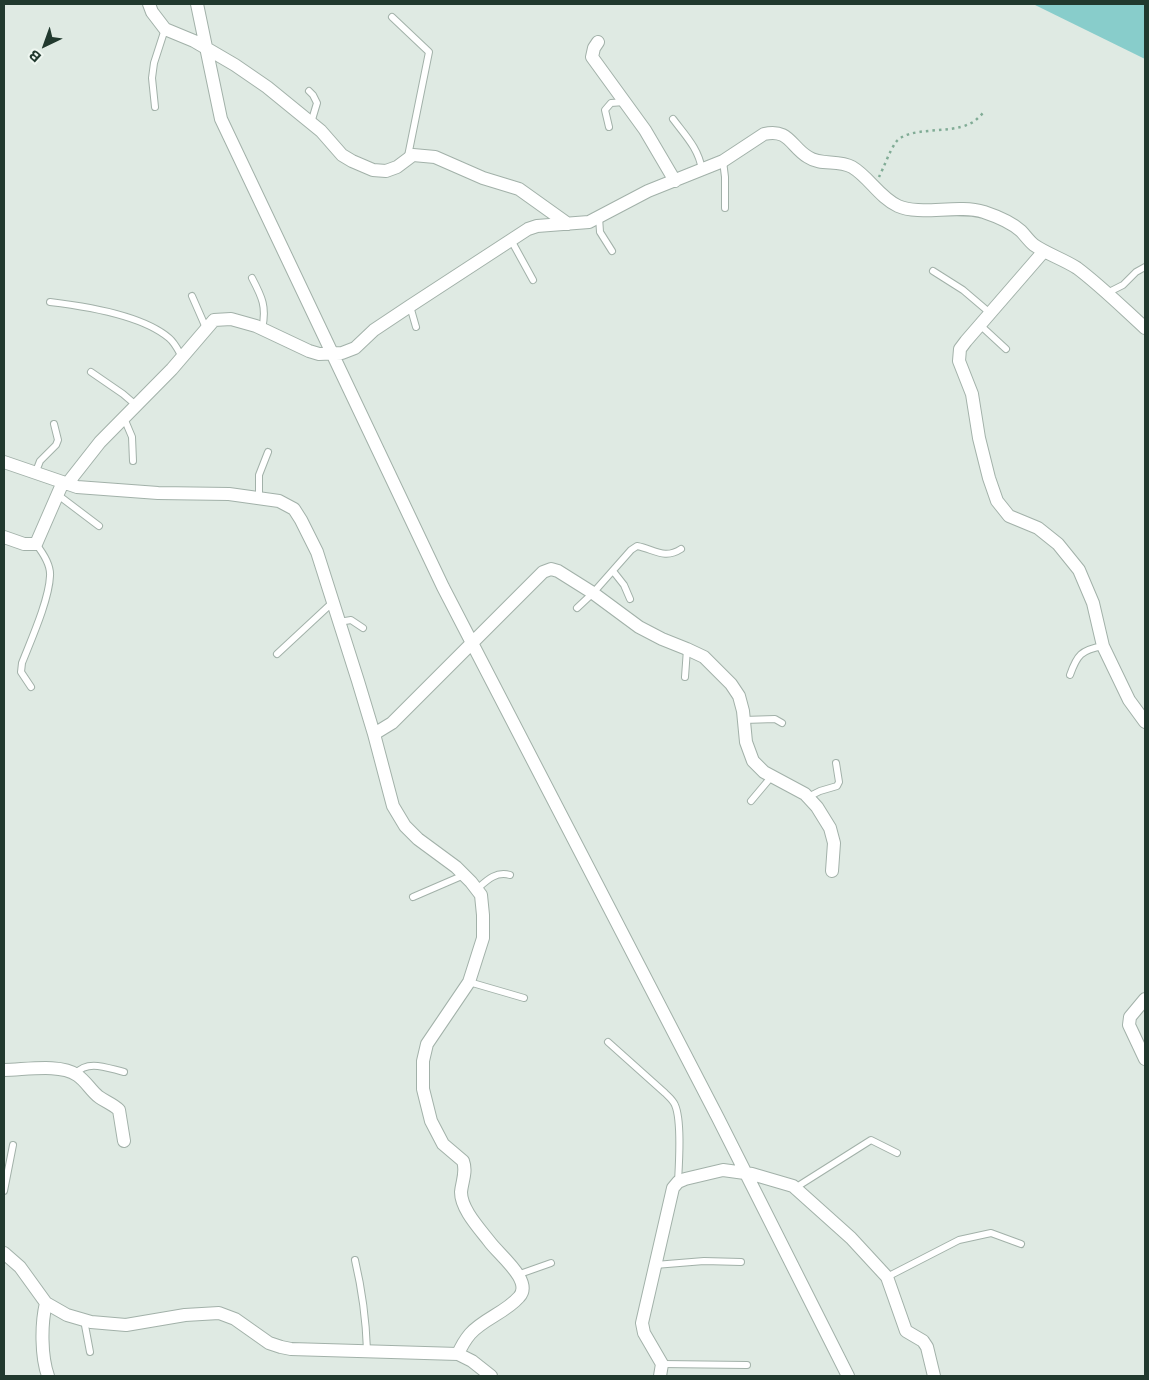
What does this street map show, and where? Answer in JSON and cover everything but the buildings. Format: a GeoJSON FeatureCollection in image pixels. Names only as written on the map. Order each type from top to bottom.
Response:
{"type":"FeatureCollection","features":[{"type":"Feature","properties":{"kind":"street"},"geometry":{"type":"LineString","coordinates":[[149,4],[152,12],[165,29],[184,36],[206,48],[267,87],[321,131],[342,155],[352,161],[373,170],[386,171],[397,167],[413,155],[435,157],[483,178],[510,186],[534,198],[568,224]]}},
{"type":"Feature","properties":{"kind":"street"},"geometry":{"type":"LineString","coordinates":[[197,4],[221,119],[443,587],[746,1173],[848,1376]]}},
{"type":"Feature","properties":{"kind":"street"},"geometry":{"type":"LineString","coordinates":[[598,42],[592,57],[645,130],[675,181]]}},
{"type":"Feature","properties":{"kind":"street"},"geometry":{"type":"LineString","coordinates":[[4,537],[24,544],[36,544],[63,487],[100,442],[137,406],[214,320],[222,318],[231,319],[262,329],[319,354],[342,353],[354,348],[374,330],[528,229],[537,226],[589,222],[648,191],[723,161],[764,134],[778,133],[786,137],[807,157],[818,162],[842,163],[851,166],[883,196],[898,206],[916,210],[956,208],[982,212],[1002,219],[1019,229],[1033,244],[1076,268],[1145,328]]}},
{"type":"Feature","properties":{"kind":"street"},"geometry":{"type":"LineString","coordinates":[[1044,251],[960,349],[959,361],[972,394],[979,438],[988,478],[996,501],[1009,516],[1038,528],[1058,544],[1079,570],[1093,603],[1103,646],[1129,700],[1145,722]]}},
{"type":"Feature","properties":{"kind":"street"},"geometry":{"type":"LineString","coordinates":[[4,462],[63,487],[158,493],[229,494],[278,501],[294,509],[301,520],[317,552],[374,734],[393,806],[405,826],[418,839],[464,875],[477,889],[483,904],[483,938],[469,982],[427,1044],[423,1061],[423,1089],[431,1121],[439,1137],[463,1161],[465,1171],[461,1193],[465,1206],[490,1243],[517,1275],[523,1290],[520,1296],[500,1313],[470,1334],[458,1354]]}},
{"type":"Feature","properties":{"kind":"street"},"geometry":{"type":"LineString","coordinates":[[374,734],[392,723],[547,570],[558,570],[639,627],[704,658],[730,684],[739,696],[743,711],[746,742],[753,761],[764,772],[805,794],[817,807],[830,828],[834,843],[832,871]]}},
{"type":"Feature","properties":{"kind":"street"},"geometry":{"type":"LineString","coordinates":[[1145,999],[1130,1017],[1129,1025],[1145,1059]]}},
{"type":"Feature","properties":{"kind":"street"},"geometry":{"type":"LineString","coordinates":[[4,1070],[59,1069],[75,1074],[86,1082],[100,1098],[110,1102],[119,1110],[124,1141]]}},
{"type":"Feature","properties":{"kind":"street"},"geometry":{"type":"LineString","coordinates":[[661,1370],[644,1332],[642,1323],[673,1188],[678,1182],[685,1179],[723,1170],[746,1173],[795,1188],[851,1238],[887,1277],[906,1331],[923,1341],[927,1347],[934,1376]]}},
{"type":"Feature","properties":{"kind":"street"},"geometry":{"type":"LineString","coordinates":[[4,1253],[20,1267],[46,1303],[67,1315],[84,1320],[126,1326],[185,1315],[219,1313],[235,1319],[269,1342],[281,1347],[458,1354],[472,1361],[491,1376]]}},
{"type":"Feature","properties":{"kind":"street"},"geometry":{"type":"LineString","coordinates":[[46,1303],[43,1316],[43,1335],[48,1376]]}},
{"type":"Feature","properties":{"kind":"lane"},"geometry":{"type":"LineString","coordinates":[[392,17],[429,52],[408,158]]}},
{"type":"Feature","properties":{"kind":"lane"},"geometry":{"type":"LineString","coordinates":[[155,107],[152,78],[154,63],[165,29]]}},
{"type":"Feature","properties":{"kind":"lane"},"geometry":{"type":"LineString","coordinates":[[309,91],[317,103],[311,123]]}},
{"type":"Feature","properties":{"kind":"lane"},"geometry":{"type":"LineString","coordinates":[[609,127],[605,110],[607,106],[611,103],[625,102]]}},
{"type":"Feature","properties":{"kind":"lane"},"geometry":{"type":"LineString","coordinates":[[673,119],[695,148],[702,170]]}},
{"type":"Feature","properties":{"kind":"lane"},"geometry":{"type":"LineString","coordinates":[[723,161],[725,208]]}},
{"type":"Feature","properties":{"kind":"lane"},"geometry":{"type":"LineString","coordinates":[[599,217],[600,232],[612,251]]}},
{"type":"Feature","properties":{"kind":"lane"},"geometry":{"type":"LineString","coordinates":[[511,240],[533,280]]}},
{"type":"Feature","properties":{"kind":"lane"},"geometry":{"type":"LineString","coordinates":[[1107,293],[1123,285],[1136,272],[1145,267]]}},
{"type":"Feature","properties":{"kind":"lane"},"geometry":{"type":"LineString","coordinates":[[933,271],[962,290],[990,312]]}},
{"type":"Feature","properties":{"kind":"lane"},"geometry":{"type":"LineString","coordinates":[[252,278],[263,301],[265,314],[262,329]]}},
{"type":"Feature","properties":{"kind":"lane"},"geometry":{"type":"LineString","coordinates":[[192,296],[206,328]]}},
{"type":"Feature","properties":{"kind":"lane"},"geometry":{"type":"LineString","coordinates":[[50,302],[106,312],[148,326],[170,339],[182,357]]}},
{"type":"Feature","properties":{"kind":"lane"},"geometry":{"type":"LineString","coordinates":[[410,306],[416,327]]}},
{"type":"Feature","properties":{"kind":"lane"},"geometry":{"type":"LineString","coordinates":[[980,325],[1006,349]]}},
{"type":"Feature","properties":{"kind":"lane"},"geometry":{"type":"LineString","coordinates":[[91,372],[137,406]]}},
{"type":"Feature","properties":{"kind":"lane"},"geometry":{"type":"LineString","coordinates":[[124,418],[132,438],[133,461]]}},
{"type":"Feature","properties":{"kind":"lane"},"geometry":{"type":"LineString","coordinates":[[35,474],[40,461],[56,445],[58,440],[54,424]]}},
{"type":"Feature","properties":{"kind":"lane"},"geometry":{"type":"LineString","coordinates":[[259,498],[259,475],[268,452]]}},
{"type":"Feature","properties":{"kind":"lane"},"geometry":{"type":"LineString","coordinates":[[63,487],[99,526]]}},
{"type":"Feature","properties":{"kind":"lane"},"geometry":{"type":"LineString","coordinates":[[31,687],[21,672],[22,663],[46,597],[50,575],[48,563],[36,544]]}},
{"type":"Feature","properties":{"kind":"lane"},"geometry":{"type":"LineString","coordinates":[[577,608],[631,550],[637,546],[668,554],[673,554],[681,549]]}},
{"type":"Feature","properties":{"kind":"lane"},"geometry":{"type":"LineString","coordinates":[[613,571],[624,585],[630,599]]}},
{"type":"Feature","properties":{"kind":"lane"},"geometry":{"type":"LineString","coordinates":[[277,654],[332,602]]}},
{"type":"Feature","properties":{"kind":"lane"},"geometry":{"type":"LineString","coordinates":[[340,626],[345,621],[352,620],[363,628]]}},
{"type":"Feature","properties":{"kind":"lane"},"geometry":{"type":"LineString","coordinates":[[1070,675],[1076,660],[1082,653],[1092,648],[1103,646]]}},
{"type":"Feature","properties":{"kind":"lane"},"geometry":{"type":"LineString","coordinates":[[685,677],[687,649]]}},
{"type":"Feature","properties":{"kind":"lane"},"geometry":{"type":"LineString","coordinates":[[744,720],[775,719],[782,723]]}},
{"type":"Feature","properties":{"kind":"lane"},"geometry":{"type":"LineString","coordinates":[[808,797],[837,786],[839,782],[836,763]]}},
{"type":"Feature","properties":{"kind":"lane"},"geometry":{"type":"LineString","coordinates":[[751,801],[772,776]]}},
{"type":"Feature","properties":{"kind":"lane"},"geometry":{"type":"LineString","coordinates":[[477,889],[487,879],[497,874],[503,872],[510,875]]}},
{"type":"Feature","properties":{"kind":"lane"},"geometry":{"type":"LineString","coordinates":[[413,897],[464,875]]}},
{"type":"Feature","properties":{"kind":"lane"},"geometry":{"type":"LineString","coordinates":[[469,982],[524,998]]}},
{"type":"Feature","properties":{"kind":"lane"},"geometry":{"type":"LineString","coordinates":[[608,1042],[665,1093],[676,1107],[678,1182]]}},
{"type":"Feature","properties":{"kind":"lane"},"geometry":{"type":"LineString","coordinates":[[75,1074],[80,1068],[91,1064],[124,1072]]}},
{"type":"Feature","properties":{"kind":"lane"},"geometry":{"type":"LineString","coordinates":[[795,1188],[871,1140],[897,1154]]}},
{"type":"Feature","properties":{"kind":"lane"},"geometry":{"type":"LineString","coordinates":[[4,1191],[13,1145]]}},
{"type":"Feature","properties":{"kind":"lane"},"geometry":{"type":"LineString","coordinates":[[887,1277],[959,1240],[991,1233],[1021,1244]]}},
{"type":"Feature","properties":{"kind":"lane"},"geometry":{"type":"LineString","coordinates":[[356,1260],[365,1314],[367,1350]]}},
{"type":"Feature","properties":{"kind":"lane"},"geometry":{"type":"LineString","coordinates":[[655,1265],[704,1261],[741,1262]]}},
{"type":"Feature","properties":{"kind":"lane"},"geometry":{"type":"LineString","coordinates":[[517,1275],[551,1263]]}},
{"type":"Feature","properties":{"kind":"lane"},"geometry":{"type":"LineString","coordinates":[[84,1320],[90,1352]]}},
{"type":"Feature","properties":{"kind":"lane"},"geometry":{"type":"LineString","coordinates":[[661,1370],[747,1366]]}},
{"type":"Feature","properties":{"kind":"path"},"geometry":{"type":"LineString","coordinates":[[874,187],[896,143],[904,135],[912,132],[935,132],[970,124],[984,112]]}},
{"type":"Feature","properties":{"kind":"water"},"geometry":{"type":"Polygon","coordinates":[[[1033,4],[1145,4],[1145,59],[1033,4]]]}}]}
